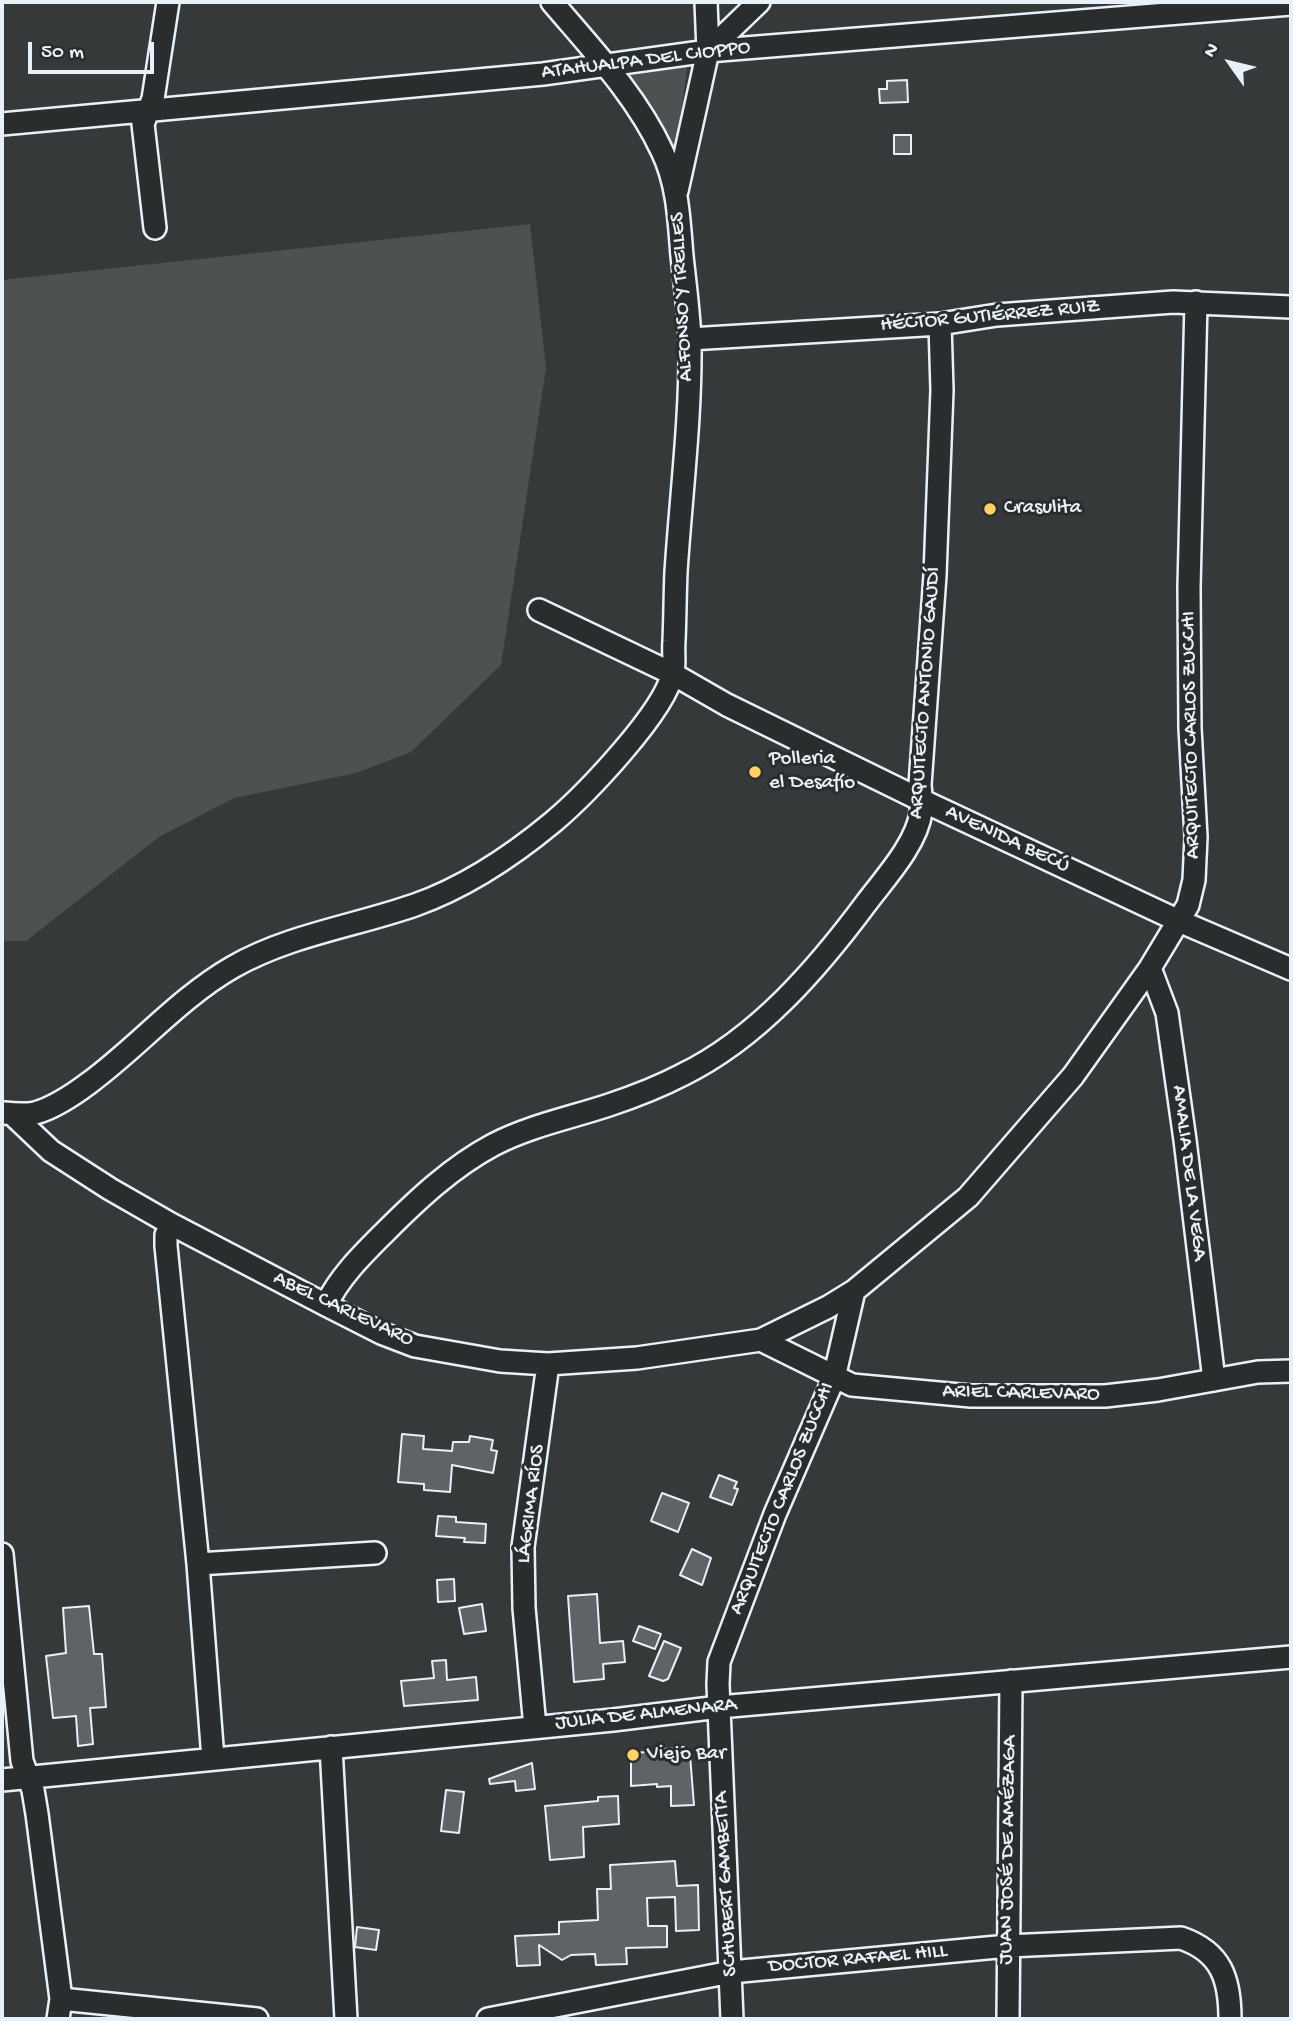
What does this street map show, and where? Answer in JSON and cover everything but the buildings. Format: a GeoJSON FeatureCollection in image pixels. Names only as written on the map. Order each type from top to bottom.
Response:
{"type":"FeatureCollection","features":[{"type":"Feature","properties":{"kind":"street"},"geometry":{"type":"LineString","coordinates":[[155,228],[142,124],[153,99],[168,2]]}},
{"type":"Feature","properties":{"kind":"street","name":"ALFONSO Y TRELLES"},"geometry":{"type":"LineString","coordinates":[[552,2],[606,67],[642,116],[663,152],[677,191],[690,339],[676,573],[673,674]]}},
{"type":"Feature","properties":{"kind":"street"},"geometry":{"type":"LineString","coordinates":[[677,191],[708,51],[706,2]]}},
{"type":"Feature","properties":{"kind":"street"},"geometry":{"type":"LineString","coordinates":[[708,51],[759,2]]}},
{"type":"Feature","properties":{"kind":"street","name":"ATAHUALPA DEL CIOPPO"},"geometry":{"type":"LineString","coordinates":[[2,124],[606,67],[708,51],[1291,4]]}},
{"type":"Feature","properties":{"kind":"street","name":"HÉCTOR GUTIÉRREZ RUIZ"},"geometry":{"type":"LineString","coordinates":[[690,339],[940,324],[997,315],[1196,302],[1291,307]]}},
{"type":"Feature","properties":{"kind":"street","name":"ARQUITECTO CARLOS ZUCCHI"},"geometry":{"type":"LineString","coordinates":[[761,1340],[854,1291],[968,1197],[1073,1076],[1150,968],[1188,905],[1194,880],[1196,837],[1190,728],[1189,587],[1196,302]]}},
{"type":"Feature","properties":{"kind":"street","name":"ARQUITECTO ANTONIO GAUDÍ"},"geometry":{"type":"LineString","coordinates":[[326,1305],[346,1272],[415,1202],[457,1167],[494,1144],[611,1104],[684,1074],[766,1016],[827,954],[891,870],[915,833],[921,812],[940,479],[940,324]]}},
{"type":"Feature","properties":{"kind":"street","name":"AVENIDA BECÚ"},"geometry":{"type":"LineString","coordinates":[[539,610],[673,674],[727,705],[921,800],[1179,921],[1291,968]]}},
{"type":"Feature","properties":{"kind":"street"},"geometry":{"type":"LineString","coordinates":[[7,1114],[35,1113],[80,1089],[114,1064],[218,975],[245,960],[284,944],[416,905],[449,891],[520,849],[589,790],[650,714],[673,674]]}},
{"type":"Feature","properties":{"kind":"street","name":"AMALIA DE LA VEGA"},"geometry":{"type":"LineString","coordinates":[[1150,968],[1167,1013],[1214,1380]]}},
{"type":"Feature","properties":{"kind":"street","name":"ABEL CARLEVARO"},"geometry":{"type":"LineString","coordinates":[[7,1114],[51,1151],[171,1224],[381,1333],[415,1346],[500,1361],[548,1364],[637,1358],[761,1340]]}},
{"type":"Feature","properties":{"kind":"street"},"geometry":{"type":"LineString","coordinates":[[171,1224],[166,1235],[166,1246],[198,1564],[213,1759]]}},
{"type":"Feature","properties":{"kind":"street","name":"ARQUITECTO CARLOS ZUCCHI"},"geometry":{"type":"LineString","coordinates":[[719,1707],[719,1662],[775,1514],[834,1378],[854,1291]]}},
{"type":"Feature","properties":{"kind":"street","name":"ARIEL CARLEVARO"},"geometry":{"type":"LineString","coordinates":[[761,1340],[852,1385],[959,1395],[1105,1396],[1258,1373],[1291,1371]]}},
{"type":"Feature","properties":{"kind":"street","name":"LÁGRIMA RÍOS"},"geometry":{"type":"LineString","coordinates":[[536,1727],[524,1608],[523,1547],[548,1364]]}},
{"type":"Feature","properties":{"kind":"street"},"geometry":{"type":"LineString","coordinates":[[198,1564],[375,1553]]}},
{"type":"Feature","properties":{"kind":"street"},"geometry":{"type":"LineString","coordinates":[[2,1554],[22,1761],[37,1814],[60,2009],[257,2019]]}},
{"type":"Feature","properties":{"kind":"street","name":"JULIA DE ALMENARA"},"geometry":{"type":"LineString","coordinates":[[2,1780],[719,1707],[1291,1657]]}},
{"type":"Feature","properties":{"kind":"street","name":"JUAN JOSÉ DE AMÉZAGA"},"geometry":{"type":"LineString","coordinates":[[1008,2019],[1011,1681]]}},
{"type":"Feature","properties":{"kind":"street","name":"SCHUBERT GAMBETTA"},"geometry":{"type":"LineString","coordinates":[[719,1707],[732,2019]]}},
{"type":"Feature","properties":{"kind":"street"},"geometry":{"type":"LineString","coordinates":[[331,1747],[346,2019]]}},
{"type":"Feature","properties":{"kind":"street","name":"DOCTOR RAFAEL HILL"},"geometry":{"type":"LineString","coordinates":[[488,2019],[731,1972],[1008,1946],[1181,1938],[1196,1943],[1209,1953],[1221,1968],[1230,1998],[1230,2019]]}},
{"type":"Feature","properties":{"kind":"shaded area"},"geometry":{"type":"Polygon","coordinates":[[[687,67],[677,150],[628,76],[687,67]]]}},
{"type":"Feature","properties":{"kind":"shaded area"},"geometry":{"type":"Polygon","coordinates":[[[530,224],[546,368],[501,665],[411,752],[356,773],[234,798],[159,837],[26,941],[2,941],[2,280],[530,224]]]}},
{"type":"Feature","properties":{"kind":"place","name":"Crasulita"},"geometry":{"type":"Point","coordinates":[990,509]}},
{"type":"Feature","properties":{"kind":"place","name":"Polleria el Desafío"},"geometry":{"type":"Point","coordinates":[755,772]}},
{"type":"Feature","properties":{"kind":"place","name":"Viejo Bar"},"geometry":{"type":"Point","coordinates":[633,1755]}}]}
